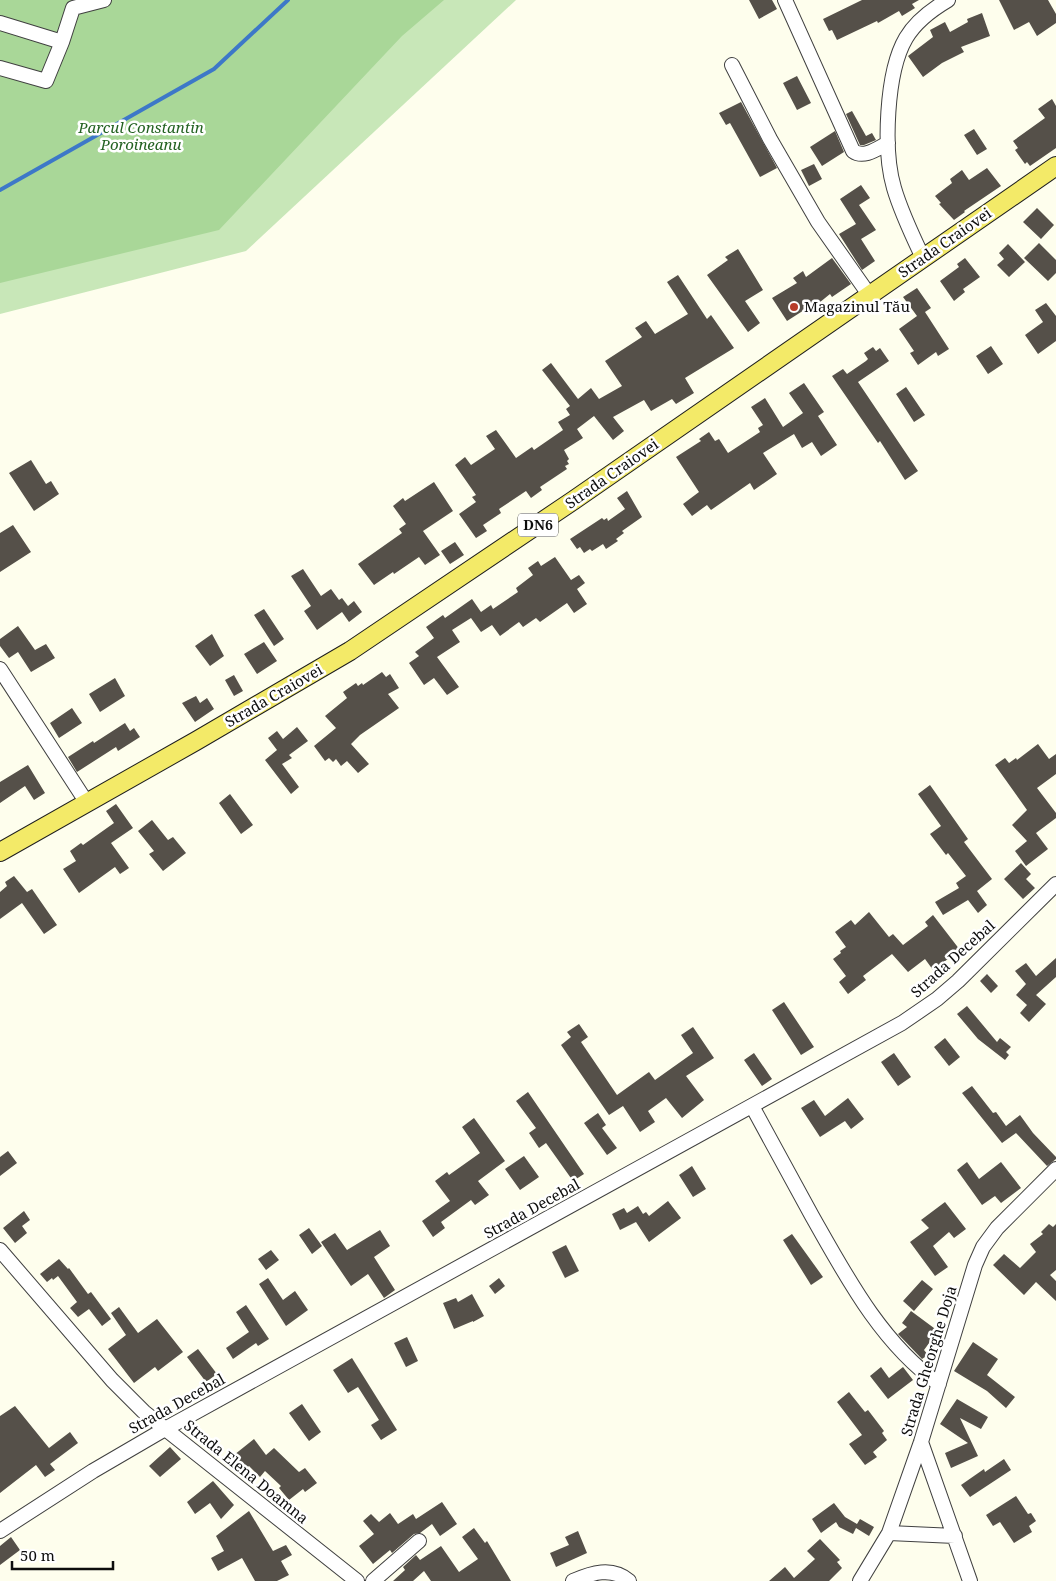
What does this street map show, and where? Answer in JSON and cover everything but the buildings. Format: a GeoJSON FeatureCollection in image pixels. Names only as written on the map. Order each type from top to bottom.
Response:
{"type":"FeatureCollection","features":[{"type":"Feature","properties":{"kind":"main road","name":"Strada Craiovei"},"geometry":{"type":"LineString","coordinates":[[0,852],[306,678],[358,646],[458,580],[1056,166]]}},
{"type":"Feature","properties":{"kind":"street"},"geometry":{"type":"LineString","coordinates":[[0,68],[46,81],[62,42],[74,4],[104,0]]}},
{"type":"Feature","properties":{"kind":"street"},"geometry":{"type":"LineString","coordinates":[[785,0],[853,151],[858,154],[864,154],[888,143]]}},
{"type":"Feature","properties":{"kind":"street"},"geometry":{"type":"LineString","coordinates":[[923,258],[908,228],[894,186],[890,166],[888,143],[892,80],[898,54],[906,38],[918,22],[948,0]]}},
{"type":"Feature","properties":{"kind":"street"},"geometry":{"type":"LineString","coordinates":[[0,23],[62,42]]}},
{"type":"Feature","properties":{"kind":"street"},"geometry":{"type":"LineString","coordinates":[[732,65],[770,138],[818,222],[870,296]]}},
{"type":"Feature","properties":{"kind":"street"},"geometry":{"type":"LineString","coordinates":[[0,669],[87,803]]}},
{"type":"Feature","properties":{"kind":"street","name":"Strada Decebal"},"geometry":{"type":"LineString","coordinates":[[0,1531],[93,1471],[166,1429],[902,1023],[936,999],[970,969],[1056,884]]}},
{"type":"Feature","properties":{"kind":"street"},"geometry":{"type":"LineString","coordinates":[[752,1106],[840,1266],[860,1298],[910,1361],[939,1384]]}},
{"type":"Feature","properties":{"kind":"street","name":"Strada Gheorghe Doja"},"geometry":{"type":"LineString","coordinates":[[860,1581],[889,1533],[921,1442],[975,1265],[983,1247],[1014,1210],[1056,1169]]}},
{"type":"Feature","properties":{"kind":"street","name":"Strada Elena Doamna"},"geometry":{"type":"LineString","coordinates":[[0,1250],[112,1380],[144,1412],[356,1581]]}},
{"type":"Feature","properties":{"kind":"street"},"geometry":{"type":"LineString","coordinates":[[921,1442],[970,1581]]}},
{"type":"Feature","properties":{"kind":"street"},"geometry":{"type":"LineString","coordinates":[[889,1533],[955,1536]]}},
{"type":"Feature","properties":{"kind":"street"},"geometry":{"type":"LineString","coordinates":[[373,1581],[419,1541]]}},
{"type":"Feature","properties":{"kind":"street"},"geometry":{"type":"LineString","coordinates":[[572,1581],[598,1572],[612,1572],[628,1581]]}},
{"type":"Feature","properties":{"kind":"green space","name":"Parcul Constantin Poroineanu"},"geometry":{"type":"Polygon","coordinates":[[[0,0],[516,0],[246,251],[0,314],[0,0]]]}},
{"type":"Feature","properties":{"kind":"green space","name":"Parcul Constantin Poroineanu"},"geometry":{"type":"Polygon","coordinates":[[[0,0],[444,0],[402,36],[219,230],[0,283],[0,0]]]}},
{"type":"Feature","properties":{"kind":"waterway"},"geometry":{"type":"LineString","coordinates":[[0,190],[214,69],[288,0]]}},
{"type":"Feature","properties":{"kind":"place","name":"Magazinul Tău"},"geometry":{"type":"Point","coordinates":[794,307]}}]}
